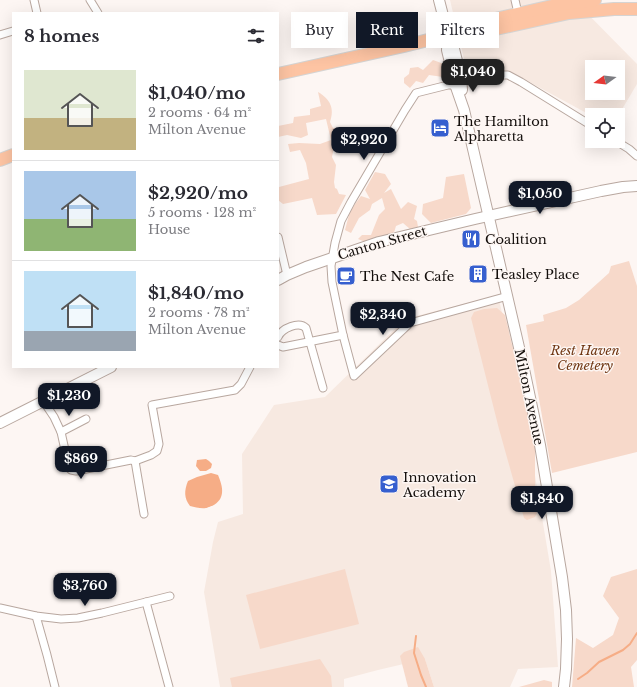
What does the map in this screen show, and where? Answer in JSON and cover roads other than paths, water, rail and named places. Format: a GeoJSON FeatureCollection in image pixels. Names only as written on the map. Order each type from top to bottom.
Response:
{"type":"FeatureCollection","features":[{"type":"Feature","properties":{"kind":"main road"},"geometry":{"type":"LineString","coordinates":[[499,28],[544,18],[576,5],[595,0]]}},
{"type":"Feature","properties":{"kind":"main road"},"geometry":{"type":"LineString","coordinates":[[499,18],[561,4],[614,9],[637,9]]}},
{"type":"Feature","properties":{"kind":"main road"},"geometry":{"type":"LineString","coordinates":[[279,74],[426,40]]}},
{"type":"Feature","properties":{"kind":"main road"},"geometry":{"type":"LineString","coordinates":[[0,160],[12,155]]}},
{"type":"Feature","properties":{"kind":"street"},"geometry":{"type":"LineString","coordinates":[[34,0],[37,12]]}},
{"type":"Feature","properties":{"kind":"street"},"geometry":{"type":"LineString","coordinates":[[90,0],[97,12]]}},
{"type":"Feature","properties":{"kind":"street"},"geometry":{"type":"LineString","coordinates":[[440,0],[443,12]]}},
{"type":"Feature","properties":{"kind":"street"},"geometry":{"type":"LineString","coordinates":[[515,0],[518,14]]}},
{"type":"Feature","properties":{"kind":"street"},"geometry":{"type":"LineString","coordinates":[[0,34],[12,31]]}},
{"type":"Feature","properties":{"kind":"street","name":"Milton Avenue"},"geometry":{"type":"LineString","coordinates":[[447,48],[456,87],[464,110]]}},
{"type":"Feature","properties":{"kind":"street","name":"Milton Avenue"},"geometry":{"type":"LineString","coordinates":[[454,48],[460,77],[464,110],[534,412],[562,577],[566,610],[567,639],[564,687]]}},
{"type":"Feature","properties":{"kind":"street"},"geometry":{"type":"LineString","coordinates":[[460,77],[472,81],[504,75],[513,77],[585,122]]}},
{"type":"Feature","properties":{"kind":"street"},"geometry":{"type":"LineString","coordinates":[[456,87],[448,85],[416,93],[351,202],[340,227],[335,243],[331,266],[332,282],[354,376],[410,323],[508,296]]}},
{"type":"Feature","properties":{"kind":"street"},"geometry":{"type":"LineString","coordinates":[[625,147],[637,156]]}},
{"type":"Feature","properties":{"kind":"street","name":"Canton Street"},"geometry":{"type":"LineString","coordinates":[[279,279],[350,251],[392,238],[601,191],[637,186]]}},
{"type":"Feature","properties":{"kind":"street"},"geometry":{"type":"LineString","coordinates":[[279,241],[287,275]]}},
{"type":"Feature","properties":{"kind":"street"},"geometry":{"type":"LineString","coordinates":[[279,335],[284,329],[301,325],[306,328],[323,388]]}},
{"type":"Feature","properties":{"kind":"street"},"geometry":{"type":"LineString","coordinates":[[279,346],[283,347],[343,334]]}},
{"type":"Feature","properties":{"kind":"street"},"geometry":{"type":"LineString","coordinates":[[0,423],[109,368]]}},
{"type":"Feature","properties":{"kind":"street"},"geometry":{"type":"LineString","coordinates":[[44,402],[54,417],[61,432],[69,468],[76,471],[131,460],[135,461],[151,455],[157,451],[159,444],[152,406],[235,390],[241,384],[249,368]]}},
{"type":"Feature","properties":{"kind":"street"},"geometry":{"type":"LineString","coordinates":[[61,432],[86,419]]}},
{"type":"Feature","properties":{"kind":"street"},"geometry":{"type":"LineString","coordinates":[[135,461],[144,514]]}},
{"type":"Feature","properties":{"kind":"street"},"geometry":{"type":"LineString","coordinates":[[0,608],[36,616],[78,618],[170,596]]}},
{"type":"Feature","properties":{"kind":"street"},"geometry":{"type":"LineString","coordinates":[[146,602],[169,687]]}},
{"type":"Feature","properties":{"kind":"street"},"geometry":{"type":"LineString","coordinates":[[36,616],[55,687]]}},
{"type":"Feature","properties":{"kind":"waterway"},"geometry":{"type":"LineString","coordinates":[[578,679],[599,662],[623,650],[630,644],[637,633]]}},
{"type":"Feature","properties":{"kind":"waterway"},"geometry":{"type":"LineString","coordinates":[[416,636],[414,653],[426,687]]}},
{"type":"Feature","properties":{"kind":"place","name":"The Hamilton Alpharetta"},"geometry":{"type":"Point","coordinates":[440,128]}},
{"type":"Feature","properties":{"kind":"place","name":"Coalition"},"geometry":{"type":"Point","coordinates":[471,239]}},
{"type":"Feature","properties":{"kind":"place","name":"Teasley Place"},"geometry":{"type":"Point","coordinates":[478,274]}},
{"type":"Feature","properties":{"kind":"place","name":"The Nest Cafe"},"geometry":{"type":"Point","coordinates":[346,276]}},
{"type":"Feature","properties":{"kind":"place","name":"Innovation Academy"},"geometry":{"type":"Point","coordinates":[389,484]}},
{"type":"Feature","properties":{"kind":"park label","name":"Rest Haven Cemetery"},"geometry":{"type":"Point","coordinates":[585,358]}}]}
